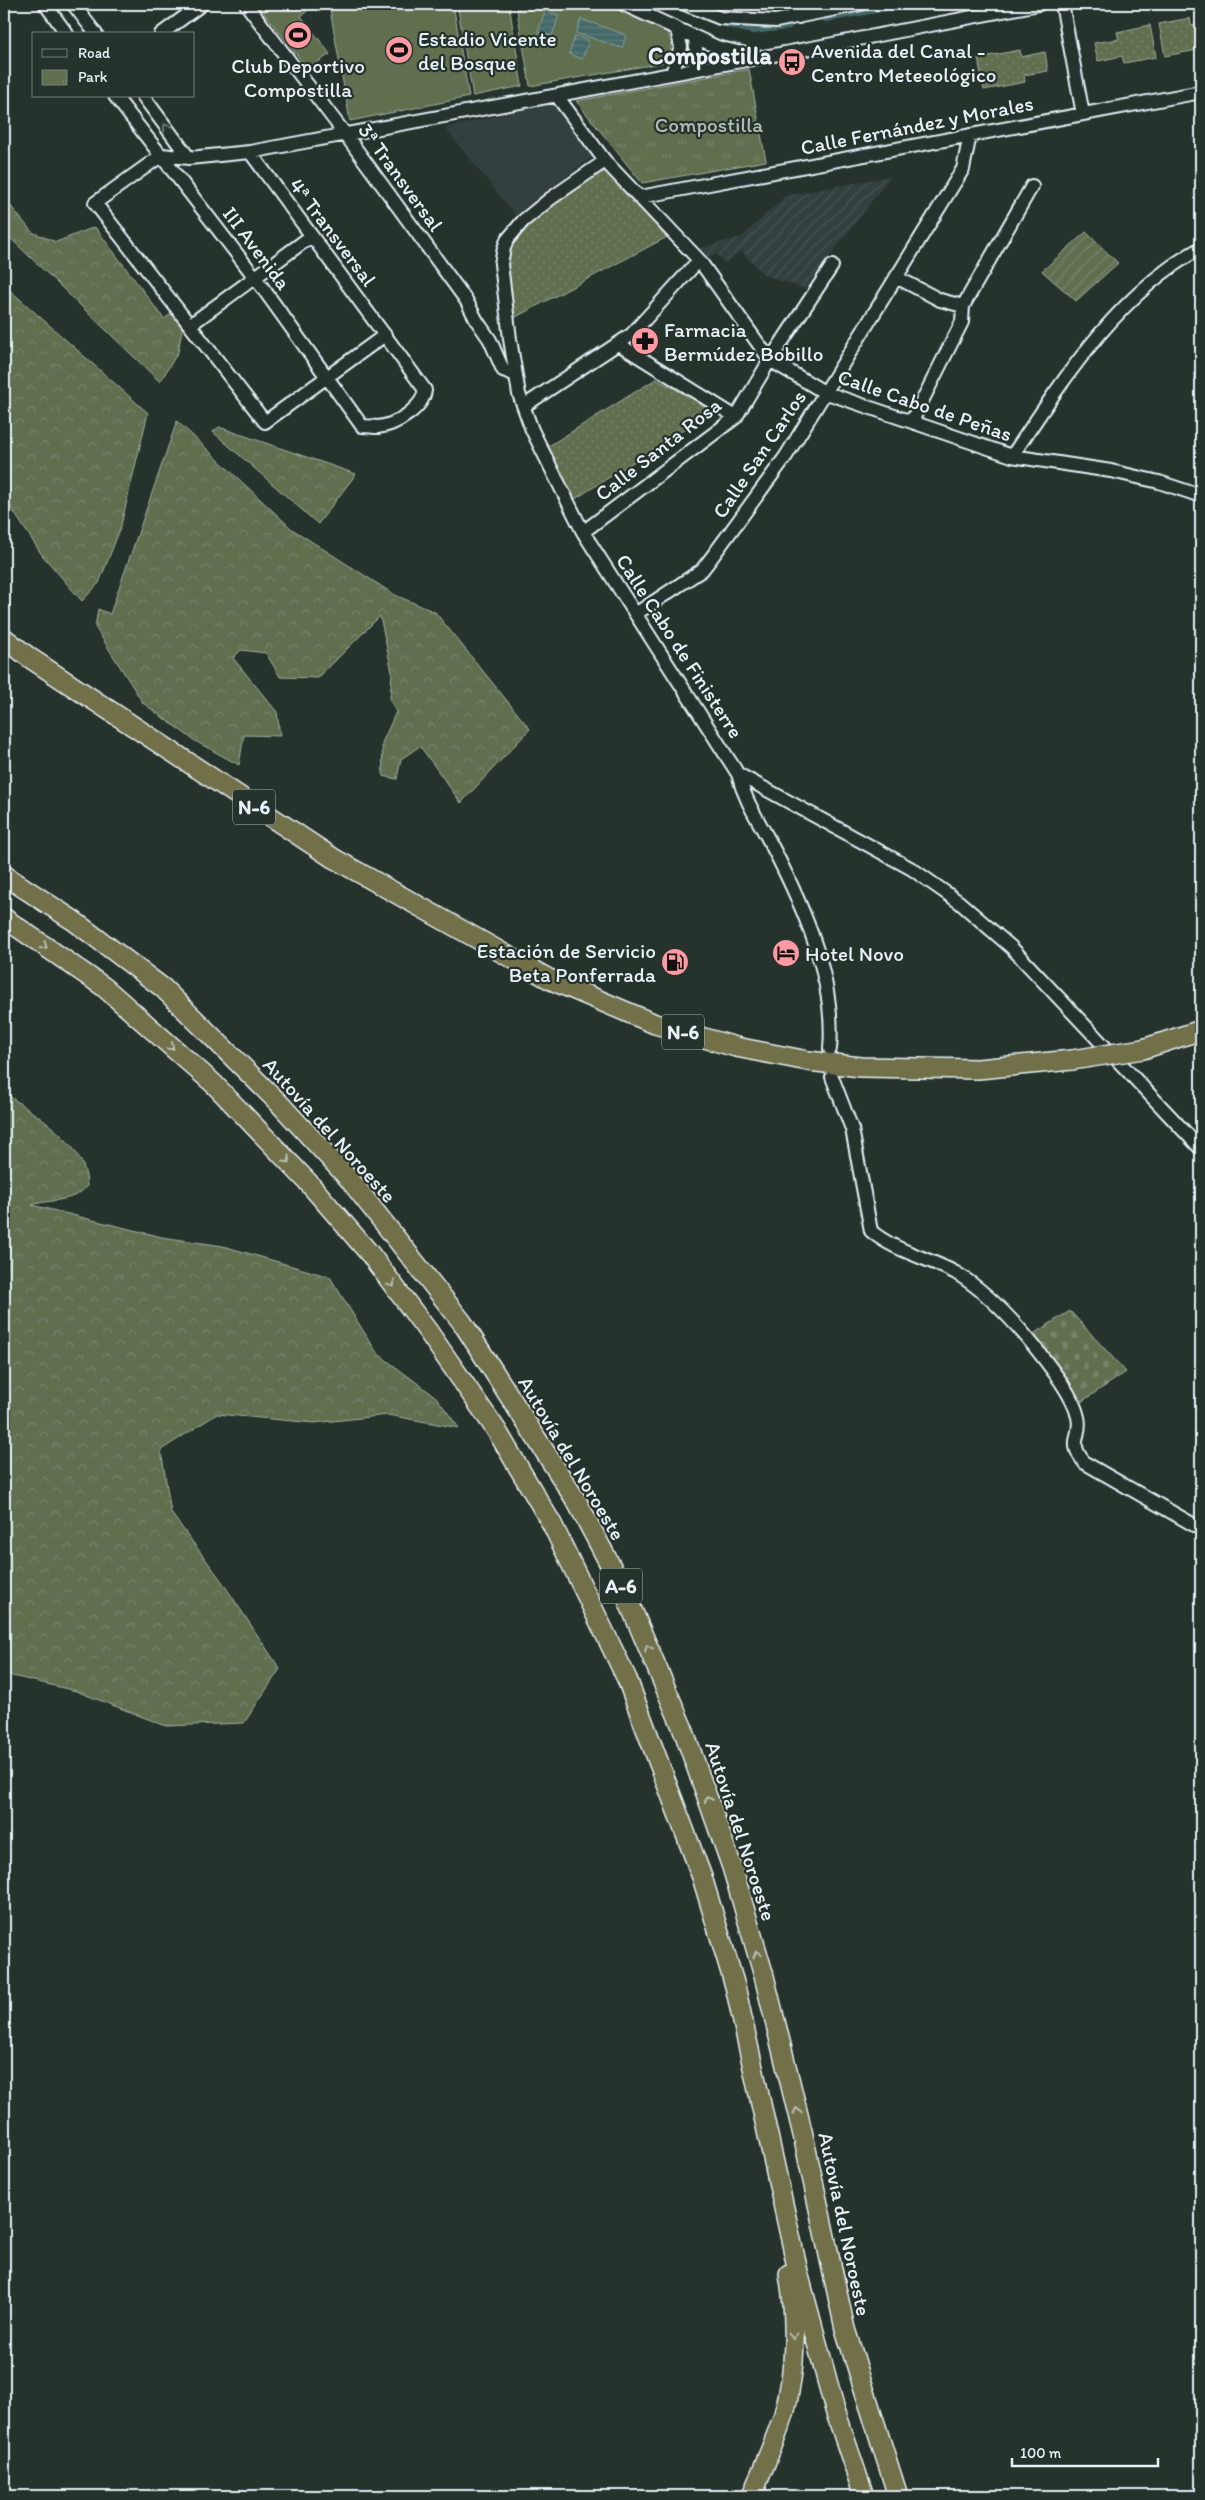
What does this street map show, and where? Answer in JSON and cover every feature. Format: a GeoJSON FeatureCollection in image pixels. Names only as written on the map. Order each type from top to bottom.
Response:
{"type":"FeatureCollection","features":[{"type":"Feature","properties":{"kind":"highway","name":"N-6"},"geometry":{"type":"LineString","coordinates":[[4,638],[79,691],[333,858],[549,979],[655,1024],[746,1048],[808,1061],[861,1067],[978,1069],[1072,1060],[1201,1039]]}},
{"type":"Feature","properties":{"kind":"highway","name":"Autovía del Noroeste"},"geometry":{"type":"LineString","coordinates":[[4,875],[74,921],[163,988],[278,1102],[350,1180],[462,1322],[577,1502],[624,1591],[683,1729],[732,1867],[764,1976],[803,2135],[845,2329],[898,2496]]}},
{"type":"Feature","properties":{"kind":"highway","name":"A-6"},"geometry":{"type":"LineString","coordinates":[[4,918],[104,987],[214,1084],[313,1188],[370,1254],[427,1330],[497,1431],[556,1533],[627,1680],[702,1877],[735,1986],[802,2286],[835,2410],[864,2496]]}},
{"type":"Feature","properties":{"kind":"highway"},"geometry":{"type":"LineString","coordinates":[[1143,1049],[1201,1030]]}},
{"type":"Feature","properties":{"kind":"highway"},"geometry":{"type":"LineString","coordinates":[[1143,1049],[1201,1045]]}},
{"type":"Feature","properties":{"kind":"highway"},"geometry":{"type":"LineString","coordinates":[[709,1904],[753,2091],[791,2287],[793,2358],[784,2414],[752,2496]]}},
{"type":"Feature","properties":{"kind":"highway"},"geometry":{"type":"LineString","coordinates":[[803,2135],[854,2338],[896,2469],[908,2496]]}},
{"type":"Feature","properties":{"kind":"street"},"geometry":{"type":"LineString","coordinates":[[45,4],[66,32]]}},
{"type":"Feature","properties":{"kind":"street"},"geometry":{"type":"LineString","coordinates":[[73,4],[94,32]]}},
{"type":"Feature","properties":{"kind":"street","name":"3ª Transversal"},"geometry":{"type":"LineString","coordinates":[[246,4],[345,134],[466,300],[490,340],[504,370],[516,375]]}},
{"type":"Feature","properties":{"kind":"street"},"geometry":{"type":"LineString","coordinates":[[623,4],[695,38],[738,54],[765,56]]}},
{"type":"Feature","properties":{"kind":"street"},"geometry":{"type":"LineString","coordinates":[[684,4],[720,18],[739,21],[776,21],[861,4]]}},
{"type":"Feature","properties":{"kind":"street"},"geometry":{"type":"LineString","coordinates":[[788,4],[799,16]]}},
{"type":"Feature","properties":{"kind":"street"},"geometry":{"type":"LineString","coordinates":[[385,335],[265,422],[95,203],[162,155],[189,158],[250,152],[833,44],[1000,7],[1039,4]]}},
{"type":"Feature","properties":{"kind":"street"},"geometry":{"type":"LineString","coordinates":[[1062,4],[1083,114]]}},
{"type":"Feature","properties":{"kind":"street"},"geometry":{"type":"LineString","coordinates":[[164,32],[198,5]]}},
{"type":"Feature","properties":{"kind":"street"},"geometry":{"type":"LineString","coordinates":[[672,73],[681,47],[677,30]]}},
{"type":"Feature","properties":{"kind":"street"},"geometry":{"type":"LineString","coordinates":[[694,70],[697,59],[695,38]]}},
{"type":"Feature","properties":{"kind":"street","name":"Calle Fernández y Morales"},"geometry":{"type":"LineString","coordinates":[[640,197],[1201,92]]}},
{"type":"Feature","properties":{"kind":"street","name":"Calle Cabo de Peñas"},"geometry":{"type":"LineString","coordinates":[[557,96],[606,160],[699,260],[770,360],[824,392],[1012,456],[1111,471],[1159,482],[1201,496]]}},
{"type":"Feature","properties":{"kind":"street","name":"III Avenida"},"geometry":{"type":"LineString","coordinates":[[117,98],[254,276],[362,426]]}},
{"type":"Feature","properties":{"kind":"street"},"geometry":{"type":"LineString","coordinates":[[144,98],[189,158]]}},
{"type":"Feature","properties":{"kind":"street","name":"Calle San Carlos"},"geometry":{"type":"LineString","coordinates":[[637,613],[702,570],[786,456],[963,169],[970,135]]}},
{"type":"Feature","properties":{"kind":"street","name":"4ª Transversal"},"geometry":{"type":"LineString","coordinates":[[250,152],[310,237],[425,390],[424,400],[410,412],[388,424],[377,427],[362,426]]}},
{"type":"Feature","properties":{"kind":"street","name":"Calle Cabo de Finisterre"},"geometry":{"type":"LineString","coordinates":[[606,160],[550,199],[519,225],[507,240],[501,264],[516,375],[532,430],[583,532],[637,613],[674,675],[738,774],[744,797],[798,899],[816,948],[831,1029],[830,1048]]}},
{"type":"Feature","properties":{"kind":"street"},"geometry":{"type":"LineString","coordinates":[[912,421],[962,322],[962,306],[1032,186]]}},
{"type":"Feature","properties":{"kind":"street"},"geometry":{"type":"LineString","coordinates":[[190,325],[254,276],[310,237]]}},
{"type":"Feature","properties":{"kind":"street"},"geometry":{"type":"LineString","coordinates":[[1012,456],[1056,390],[1103,328],[1160,276],[1186,256],[1201,248]]}},
{"type":"Feature","properties":{"kind":"street"},"geometry":{"type":"LineString","coordinates":[[524,406],[631,335],[699,260]]}},
{"type":"Feature","properties":{"kind":"street","name":"Calle Santa Rosa"},"geometry":{"type":"LineString","coordinates":[[583,532],[736,417],[770,360],[832,266]]}},
{"type":"Feature","properties":{"kind":"street"},"geometry":{"type":"LineString","coordinates":[[896,277],[940,300],[962,306]]}},
{"type":"Feature","properties":{"kind":"street"},"geometry":{"type":"LineString","coordinates":[[620,344],[736,417]]}},
{"type":"Feature","properties":{"kind":"street"},"geometry":{"type":"LineString","coordinates":[[738,774],[912,869],[959,902],[1011,947],[1201,1149]]}},
{"type":"Feature","properties":{"kind":"street"},"geometry":{"type":"LineString","coordinates":[[832,1077],[852,1129],[871,1231],[884,1240],[956,1274],[1001,1309],[1034,1346],[1059,1380],[1078,1418],[1075,1446],[1078,1455],[1085,1463],[1201,1529]]}},
{"type":"Feature","properties":{"kind":"shaded area"},"geometry":{"type":"Polygon","coordinates":[[[553,103],[593,156],[516,216],[445,128],[553,103]]]}},
{"type":"Feature","properties":{"kind":"shaded area"},"geometry":{"type":"Polygon","coordinates":[[[891,176],[805,289],[764,275],[741,251],[724,263],[717,254],[706,258],[700,248],[742,237],[785,196],[891,176]]]}},
{"type":"Feature","properties":{"kind":"green space","name":"Club Deportivo Compostilla"},"geometry":{"type":"Polygon","coordinates":[[[257,4],[316,4],[301,16],[330,54],[308,69],[257,4]]]}},
{"type":"Feature","properties":{"kind":"green space","name":"Estadio Vicente del Bosque"},"geometry":{"type":"Polygon","coordinates":[[[329,4],[453,4],[469,97],[350,121],[329,4]]]}},
{"type":"Feature","properties":{"kind":"green space"},"geometry":{"type":"Polygon","coordinates":[[[457,4],[509,4],[522,86],[473,96],[457,4]]]}},
{"type":"Feature","properties":{"kind":"green space"},"geometry":{"type":"Polygon","coordinates":[[[516,4],[611,4],[668,33],[671,41],[670,53],[662,63],[530,86],[516,4]]]}},
{"type":"Feature","properties":{"kind":"green space"},"geometry":{"type":"Polygon","coordinates":[[[1190,18],[1191,25],[1201,23],[1201,42],[1196,43],[1197,50],[1165,56],[1159,24],[1190,18]]]}},
{"type":"Feature","properties":{"kind":"green space"},"geometry":{"type":"Polygon","coordinates":[[[1150,25],[1156,57],[1124,63],[1122,56],[1098,61],[1094,43],[1119,39],[1117,32],[1150,25]]]}},
{"type":"Feature","properties":{"kind":"green space"},"geometry":{"type":"Polygon","coordinates":[[[1020,50],[1021,57],[1045,52],[1048,71],[1024,75],[1025,82],[984,90],[978,58],[1020,50]]]}},
{"type":"Feature","properties":{"kind":"green space","name":"Compostilla"},"geometry":{"type":"Polygon","coordinates":[[[749,69],[766,161],[642,183],[576,101],[749,69]]]}},
{"type":"Feature","properties":{"kind":"green space"},"geometry":{"type":"Polygon","coordinates":[[[603,170],[607,171],[667,237],[512,319],[506,274],[507,261],[512,246],[520,233],[546,208],[603,170]]]}},
{"type":"Feature","properties":{"kind":"green space"},"geometry":{"type":"Polygon","coordinates":[[[4,198],[32,232],[56,242],[95,227],[164,319],[174,312],[183,324],[178,352],[160,382],[4,232],[4,198]]]}},
{"type":"Feature","properties":{"kind":"green space"},"geometry":{"type":"Polygon","coordinates":[[[1086,232],[1118,263],[1076,301],[1042,271],[1086,232]]]}},
{"type":"Feature","properties":{"kind":"green space"},"geometry":{"type":"Polygon","coordinates":[[[4,285],[148,413],[120,529],[99,583],[82,601],[42,555],[4,497],[4,285]]]}},
{"type":"Feature","properties":{"kind":"green space"},"geometry":{"type":"Polygon","coordinates":[[[656,379],[715,410],[575,499],[547,447],[656,379]]]}},
{"type":"Feature","properties":{"kind":"green space"},"geometry":{"type":"Polygon","coordinates":[[[177,421],[292,529],[395,595],[435,612],[530,729],[461,803],[420,746],[401,759],[397,779],[383,776],[382,743],[396,712],[390,700],[392,672],[380,616],[318,678],[280,677],[266,653],[241,650],[233,658],[277,712],[280,736],[244,735],[239,765],[195,741],[143,703],[95,627],[98,609],[110,614],[177,421]]]}},
{"type":"Feature","properties":{"kind":"green space"},"geometry":{"type":"Polygon","coordinates":[[[219,427],[356,474],[318,524],[213,432],[219,427]]]}},
{"type":"Feature","properties":{"kind":"green space"},"geometry":{"type":"Polygon","coordinates":[[[4,1092],[44,1121],[69,1143],[85,1170],[87,1186],[82,1191],[61,1200],[32,1205],[162,1237],[223,1246],[330,1277],[377,1353],[436,1397],[459,1428],[388,1415],[314,1423],[217,1414],[161,1450],[171,1513],[221,1580],[280,1669],[244,1723],[166,1726],[76,1691],[4,1674],[4,1092]]]}},
{"type":"Feature","properties":{"kind":"green space"},"geometry":{"type":"Polygon","coordinates":[[[1070,1311],[1126,1372],[1081,1402],[1030,1336],[1070,1311]]]}},
{"type":"Feature","properties":{"kind":"water"},"geometry":{"type":"Polygon","coordinates":[[[545,11],[559,15],[552,36],[538,32],[545,11]]]}},
{"type":"Feature","properties":{"kind":"water"},"geometry":{"type":"Polygon","coordinates":[[[581,19],[626,35],[622,48],[576,33],[581,19]]]}},
{"type":"Feature","properties":{"kind":"water"},"geometry":{"type":"Polygon","coordinates":[[[575,36],[589,41],[582,59],[569,54],[575,36]]]}},
{"type":"Feature","properties":{"kind":"waterway"},"geometry":{"type":"LineString","coordinates":[[826,17],[897,4]]}},
{"type":"Feature","properties":{"kind":"waterway"},"geometry":{"type":"LineString","coordinates":[[716,20],[752,29],[787,25]]}},
{"type":"Feature","properties":{"kind":"place","name":"Club Deportivo Compostilla"},"geometry":{"type":"Point","coordinates":[298,35]}},
{"type":"Feature","properties":{"kind":"place","name":"Estadio Vicente del Bosque"},"geometry":{"type":"Point","coordinates":[399,50]}},
{"type":"Feature","properties":{"kind":"place","name":"Avenida del Canal - Centro Meteeológico"},"geometry":{"type":"Point","coordinates":[792,62]}},
{"type":"Feature","properties":{"kind":"place","name":"Farmacia Bermúdez Bobillo"},"geometry":{"type":"Point","coordinates":[645,341]}},
{"type":"Feature","properties":{"kind":"place","name":"Hotel Novo"},"geometry":{"type":"Point","coordinates":[786,953]}},
{"type":"Feature","properties":{"kind":"place","name":"Estación de Servicio Beta Ponferrada"},"geometry":{"type":"Point","coordinates":[675,962]}},
{"type":"Feature","properties":{"kind":"district","name":"Compostilla"},"geometry":{"type":"Point","coordinates":[710,55]}}]}
